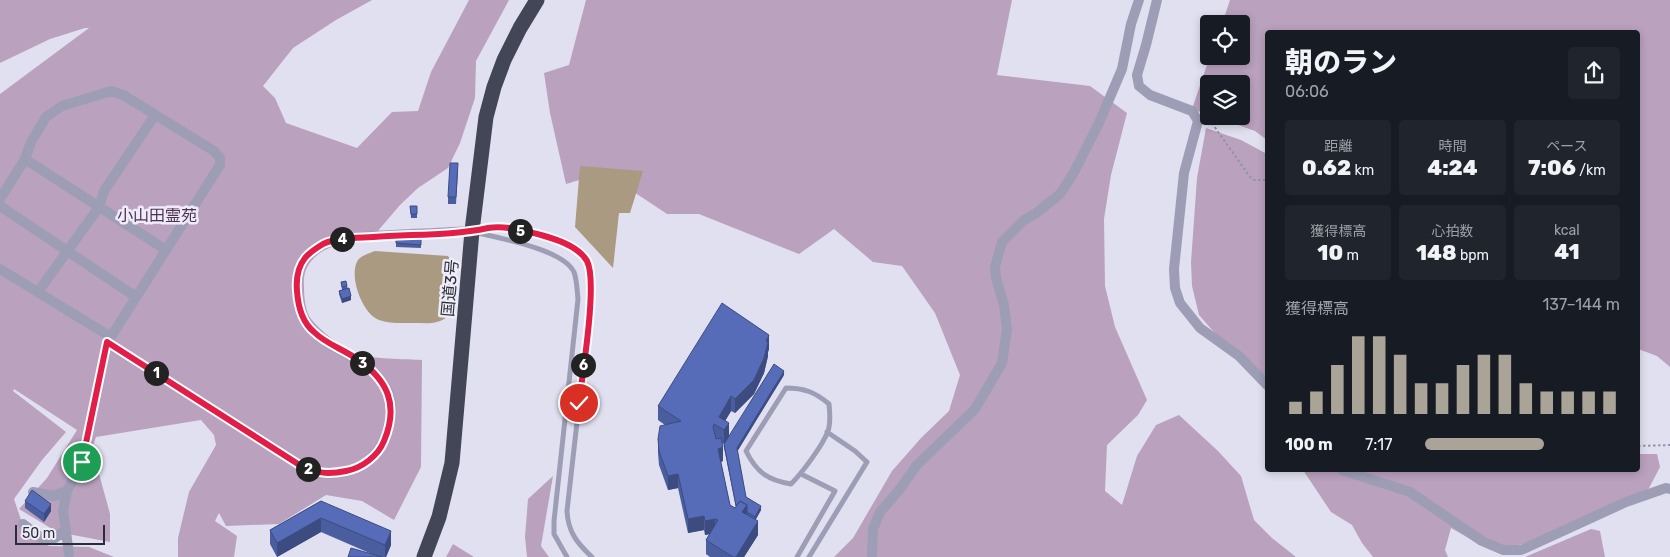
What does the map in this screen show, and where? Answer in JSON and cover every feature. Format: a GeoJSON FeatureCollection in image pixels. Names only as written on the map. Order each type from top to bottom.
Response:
{"type":"FeatureCollection","features":[{"type":"Feature","properties":{"kind":"highway","name":"国道3号"},"geometry":{"type":"LineString","coordinates":[[424,557],[439,517],[452,463],[472,232],[486,117],[504,60],[537,0]]}},
{"type":"Feature","properties":{"kind":"street"},"geometry":{"type":"LineString","coordinates":[[872,557],[872,529],[880,512],[900,489],[916,466],[975,409],[1002,363],[1006,329],[1004,305],[996,278],[995,267],[1002,242],[1024,220],[1035,214],[1060,194],[1073,174],[1099,123],[1122,69],[1131,24],[1140,0]]}},
{"type":"Feature","properties":{"kind":"street"},"geometry":{"type":"LineString","coordinates":[[1157,0],[1137,75],[1139,86],[1150,95],[1192,110],[1198,121],[1184,173],[1174,270],[1175,288],[1180,303],[1200,328],[1239,356],[1265,383]]}},
{"type":"Feature","properties":{"kind":"street"},"geometry":{"type":"LineString","coordinates":[[0,199],[26,159],[31,142],[46,117],[62,106],[111,91],[125,96],[155,114],[214,152],[220,158],[220,165],[109,340],[82,462],[67,491],[63,510],[69,554]]}},
{"type":"Feature","properties":{"kind":"street"},"geometry":{"type":"LineString","coordinates":[[38,292],[99,207],[104,191],[155,114]]}},
{"type":"Feature","properties":{"kind":"street"},"geometry":{"type":"LineString","coordinates":[[26,159],[166,250]]}},
{"type":"Feature","properties":{"kind":"street"},"geometry":{"type":"LineString","coordinates":[[0,206],[136,297]]}},
{"type":"Feature","properties":{"kind":"street"},"geometry":{"type":"LineString","coordinates":[[0,269],[38,292],[298,464],[315,472],[333,474],[352,470],[368,461],[383,444],[390,426],[391,405],[386,388],[373,372],[356,358],[325,341],[308,325],[299,309],[298,269],[306,257],[323,244],[345,238],[472,232]]}},
{"type":"Feature","properties":{"kind":"street"},"geometry":{"type":"LineString","coordinates":[[1348,472],[1410,492],[1482,541],[1503,550],[1521,550],[1626,502],[1666,488],[1670,489]]}},
{"type":"Feature","properties":{"kind":"street"},"geometry":{"type":"LineString","coordinates":[[33,492],[54,496],[67,491]]}},
{"type":"Feature","properties":{"kind":"street"},"geometry":{"type":"LineString","coordinates":[[23,524],[44,540],[54,538],[66,530]]}},
{"type":"Feature","properties":{"kind":"lane"},"geometry":{"type":"LineString","coordinates":[[472,232],[497,226],[530,232],[556,240],[575,249],[587,262],[592,289],[568,523],[578,544],[592,557]]}},
{"type":"Feature","properties":{"kind":"lane"},"geometry":{"type":"LineString","coordinates":[[472,232],[543,250],[561,259],[574,272],[578,299],[554,521],[554,534],[567,557]]}},
{"type":"Feature","properties":{"kind":"lane"},"geometry":{"type":"LineString","coordinates":[[786,388],[802,388],[817,394],[829,404],[830,418],[827,432],[801,474],[792,484],[776,481],[762,473],[751,461],[746,451],[786,388]]}},
{"type":"Feature","properties":{"kind":"lane"},"geometry":{"type":"LineString","coordinates":[[809,557],[867,462],[855,451],[827,432]]}},
{"type":"Feature","properties":{"kind":"lane"},"geometry":{"type":"LineString","coordinates":[[797,557],[835,491],[801,474]]}},
{"type":"Feature","properties":{"kind":"path"},"geometry":{"type":"LineString","coordinates":[[1195,116],[1204,112],[1250,177],[1254,180],[1265,180]]}},
{"type":"Feature","properties":{"kind":"path"},"geometry":{"type":"LineString","coordinates":[[1640,446],[1670,445]]}},
{"type":"Feature","properties":{"kind":"green space","name":"小山田霊苑"},"geometry":{"type":"Polygon","coordinates":[[[0,0],[372,0],[336,20],[293,48],[263,86],[275,98],[286,123],[357,148],[392,112],[418,111],[431,72],[469,0],[509,0],[476,61],[475,98],[460,143],[448,168],[418,188],[400,205],[371,239],[348,242],[326,249],[311,261],[305,274],[305,298],[309,316],[318,327],[338,343],[363,356],[422,360],[421,467],[394,520],[362,501],[326,495],[279,524],[226,526],[219,513],[215,521],[237,536],[234,557],[178,557],[178,538],[189,492],[216,445],[214,435],[201,420],[96,437],[92,448],[110,514],[110,542],[57,532],[19,509],[47,478],[77,430],[14,389],[13,391],[66,432],[42,460],[14,499],[23,526],[49,546],[89,547],[114,557],[0,557],[0,94],[89,28],[50,39],[0,63],[0,0]]]}},
{"type":"Feature","properties":{"kind":"green space"},"geometry":{"type":"Polygon","coordinates":[[[586,0],[1012,0],[997,75],[1090,86],[1127,113],[1111,175],[1104,219],[1105,286],[1115,327],[1147,400],[1138,415],[1107,445],[1105,491],[1122,505],[1137,456],[1156,425],[1179,415],[1218,451],[1241,476],[1254,520],[1272,538],[1296,557],[834,557],[853,538],[892,471],[921,438],[949,411],[960,375],[935,313],[902,266],[873,262],[834,229],[799,254],[699,214],[667,214],[631,190],[596,175],[566,184],[550,113],[544,73],[569,65],[586,0]]]}},
{"type":"Feature","properties":{"kind":"green space"},"geometry":{"type":"Polygon","coordinates":[[[1230,0],[1670,0],[1670,367],[1657,356],[1640,350],[1640,30],[1265,30],[1265,138],[1255,131],[1238,125],[1250,125],[1250,75],[1204,75],[1207,65],[1250,65],[1250,15],[1225,15],[1230,0]]]}},
{"type":"Feature","properties":{"kind":"green space"},"geometry":{"type":"Polygon","coordinates":[[[1200,85],[1200,112],[1192,109],[1200,85]]]}},
{"type":"Feature","properties":{"kind":"green space"},"geometry":{"type":"Polygon","coordinates":[[[1206,128],[1241,140],[1265,153],[1265,380],[1220,339],[1199,315],[1192,286],[1191,262],[1197,178],[1206,128]]]}},
{"type":"Feature","properties":{"kind":"green space"},"geometry":{"type":"Polygon","coordinates":[[[1640,454],[1657,454],[1660,467],[1647,492],[1540,540],[1510,547],[1484,547],[1451,528],[1445,550],[1448,557],[1373,557],[1362,543],[1352,525],[1331,512],[1304,472],[1640,472],[1640,454]]]}},
{"type":"Feature","properties":{"kind":"green space"},"geometry":{"type":"Polygon","coordinates":[[[553,476],[541,546],[549,557],[527,557],[525,537],[528,499],[553,476]]]}},
{"type":"Feature","properties":{"kind":"green space"},"geometry":{"type":"Polygon","coordinates":[[[1591,529],[1600,531],[1605,557],[1525,557],[1591,529]]]}},
{"type":"Feature","properties":{"kind":"green space"},"geometry":{"type":"Polygon","coordinates":[[[453,544],[474,557],[446,557],[453,544]]]}},
{"type":"Feature","properties":{"kind":"shaded area"},"geometry":{"type":"Polygon","coordinates":[[[580,166],[643,171],[630,213],[619,213],[613,268],[575,227],[580,166]]]}},
{"type":"Feature","properties":{"kind":"shaded area"},"geometry":{"type":"Polygon","coordinates":[[[375,251],[448,256],[452,263],[447,317],[431,323],[392,323],[379,320],[373,316],[367,310],[358,293],[355,267],[358,260],[364,255],[375,251]]]}},
{"type":"Feature","properties":{"kind":"building"},"geometry":{"type":"Polygon","coordinates":[[[450,163],[458,163],[456,197],[448,197],[450,163]]]}},
{"type":"Feature","properties":{"kind":"building"},"geometry":{"type":"Polygon","coordinates":[[[410,206],[417,206],[417,214],[411,214],[410,206]]]}},
{"type":"Feature","properties":{"kind":"building"},"geometry":{"type":"Polygon","coordinates":[[[396,237],[421,238],[421,245],[396,243],[396,237]]]}},
{"type":"Feature","properties":{"kind":"building"},"geometry":{"type":"Polygon","coordinates":[[[346,281],[347,286],[342,287],[341,282],[346,281]]]}},
{"type":"Feature","properties":{"kind":"building"},"geometry":{"type":"Polygon","coordinates":[[[349,288],[351,296],[342,299],[339,291],[349,288]]]}},
{"type":"Feature","properties":{"kind":"building"},"geometry":{"type":"Polygon","coordinates":[[[722,303],[769,335],[766,341],[768,342],[764,358],[754,380],[735,399],[731,396],[719,417],[729,423],[724,430],[714,424],[713,427],[716,439],[721,438],[723,447],[718,449],[730,505],[735,508],[740,501],[747,505],[742,512],[758,521],[736,557],[706,540],[718,520],[705,521],[704,516],[688,519],[678,474],[668,476],[659,451],[658,439],[660,426],[681,421],[658,406],[722,303]]]}},
{"type":"Feature","properties":{"kind":"building"},"geometry":{"type":"Polygon","coordinates":[[[774,364],[784,371],[737,448],[746,497],[761,506],[755,517],[747,512],[747,505],[740,501],[736,506],[724,444],[774,364]]]}},
{"type":"Feature","properties":{"kind":"building"},"geometry":{"type":"Polygon","coordinates":[[[32,490],[51,504],[44,514],[25,501],[32,490]]]}},
{"type":"Feature","properties":{"kind":"building"},"geometry":{"type":"Polygon","coordinates":[[[321,501],[391,531],[385,545],[321,518],[277,543],[270,530],[321,501]]]}},
{"type":"Feature","properties":{"kind":"building"},"geometry":{"type":"Polygon","coordinates":[[[351,548],[382,557],[348,557],[351,548]]]}},
{"type":"Feature","properties":{"kind":"route"},"geometry":{"type":"LineString","coordinates":[[82,462],[107,342],[298,464],[315,472],[333,474],[352,470],[368,461],[383,444],[390,426],[391,405],[386,388],[373,372],[356,358],[325,341],[314,332],[299,309],[297,293],[298,269],[306,257],[323,244],[345,238],[472,232],[497,226],[530,232],[556,240],[575,249],[587,262],[592,289],[579,403]]}}]}
